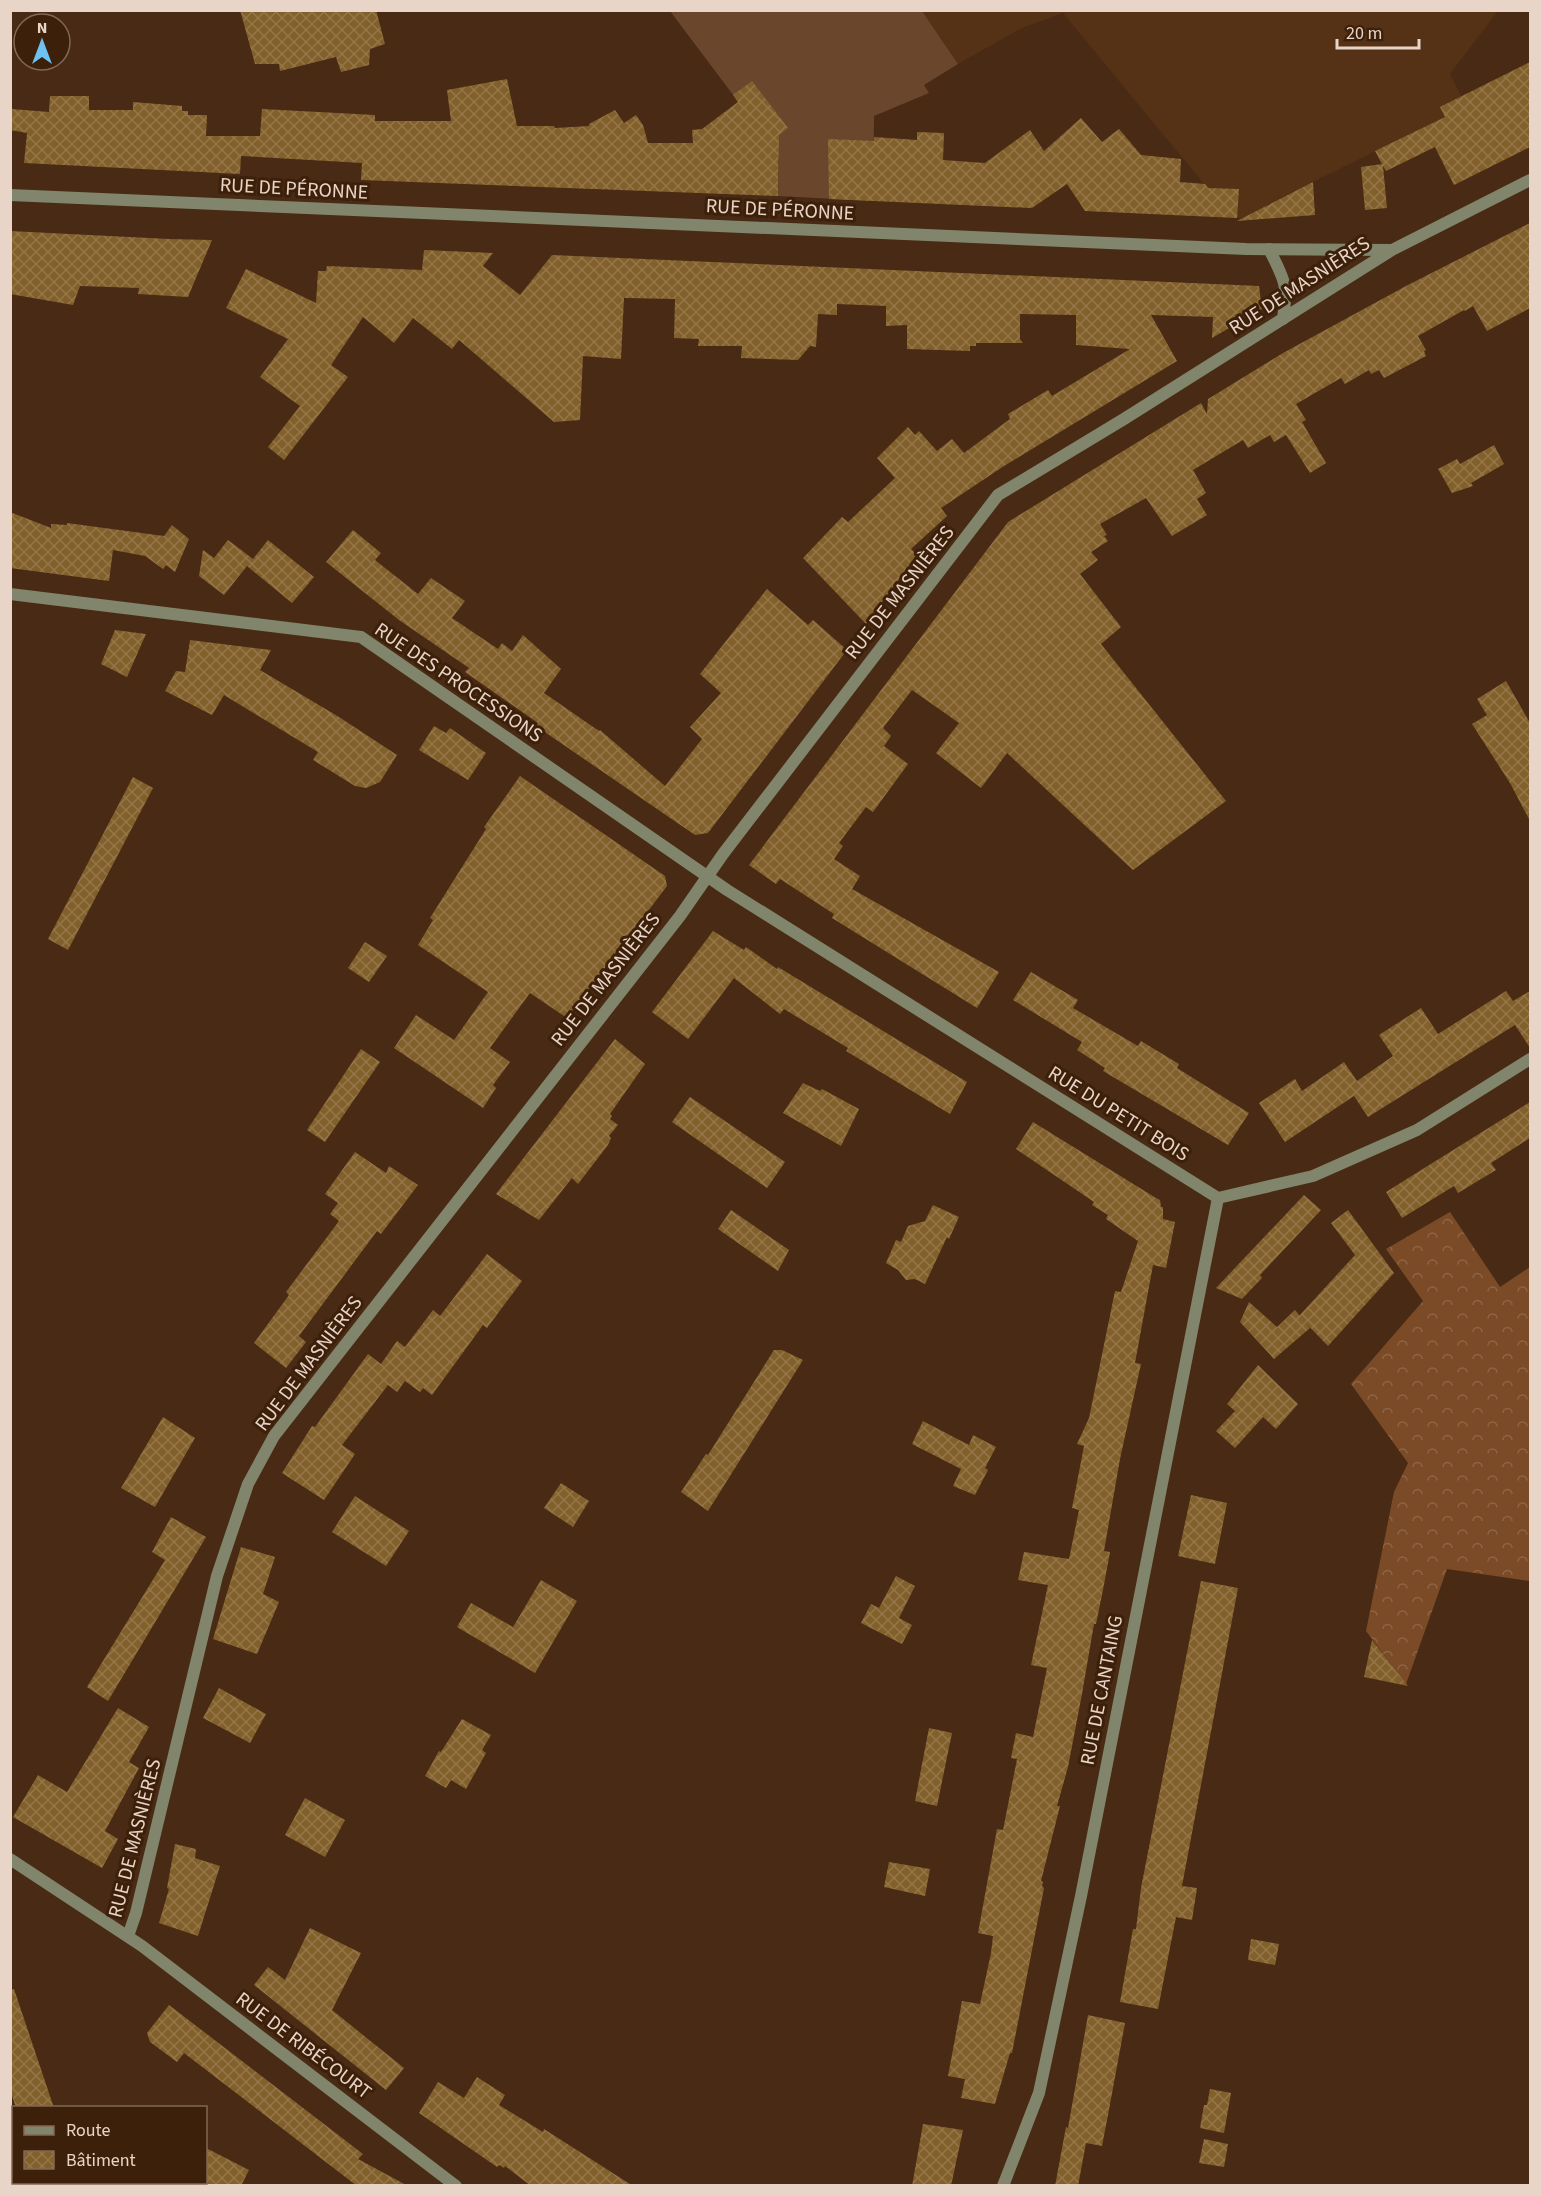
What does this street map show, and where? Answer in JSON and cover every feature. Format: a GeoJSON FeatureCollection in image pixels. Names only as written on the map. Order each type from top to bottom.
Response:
{"type":"FeatureCollection","features":[{"type":"Feature","properties":{"kind":"street","name":"RUE DE PÉRONNE"},"geometry":{"type":"LineString","coordinates":[[10,195],[1269,249],[1392,250],[1530,180]]}},
{"type":"Feature","properties":{"kind":"street"},"geometry":{"type":"LineString","coordinates":[[1269,249],[1285,282],[1287,292],[1283,319]]}},
{"type":"Feature","properties":{"kind":"street","name":"RUE DE MASNIÈRES"},"geometry":{"type":"LineString","coordinates":[[128,1936],[136,1913],[217,1576],[248,1484],[274,1436],[708,876],[730,844],[998,495],[1124,419],[1392,250]]}},
{"type":"Feature","properties":{"kind":"street","name":"RUE DES PROCESSIONS"},"geometry":{"type":"LineString","coordinates":[[10,594],[361,637],[708,876]]}},
{"type":"Feature","properties":{"kind":"street","name":"RUE DU PETIT BOIS"},"geometry":{"type":"LineString","coordinates":[[708,876],[1218,1198]]}},
{"type":"Feature","properties":{"kind":"street"},"geometry":{"type":"LineString","coordinates":[[1218,1198],[1313,1176],[1417,1130],[1530,1059]]}},
{"type":"Feature","properties":{"kind":"street","name":"RUE DE CANTAING"},"geometry":{"type":"LineString","coordinates":[[1004,2186],[1039,2093],[1083,1884],[1218,1198]]}},
{"type":"Feature","properties":{"kind":"street","name":"RUE DE RIBÉCOURT"},"geometry":{"type":"LineString","coordinates":[[10,1859],[128,1936],[456,2186]]}},
{"type":"Feature","properties":{"kind":"shaded area"},"geometry":{"type":"Polygon","coordinates":[[[670,11],[922,11],[958,64],[924,85],[929,93],[874,116],[873,201],[778,196],[779,156],[670,11]]]}},
{"type":"Feature","properties":{"kind":"shaded area"},"geometry":{"type":"Polygon","coordinates":[[[922,11],[1498,11],[1450,74],[1468,109],[1441,119],[1266,205],[1266,219],[1232,218],[1063,13],[1022,28],[958,64],[922,11]]]}},
{"type":"Feature","properties":{"kind":"green space"},"geometry":{"type":"Polygon","coordinates":[[[1450,1212],[1500,1287],[1530,1267],[1530,1581],[1447,1569],[1406,1684],[1366,1631],[1394,1492],[1408,1463],[1351,1384],[1423,1301],[1386,1249],[1450,1212]]]}},
{"type":"Feature","properties":{"kind":"building"},"geometry":{"type":"Polygon","coordinates":[[[240,10],[376,10],[385,44],[370,49],[369,65],[341,72],[336,57],[280,71],[279,64],[255,64],[240,10]]]}},
{"type":"Feature","properties":{"kind":"building"},"geometry":{"type":"Polygon","coordinates":[[[1530,62],[1530,147],[1454,185],[1435,147],[1386,171],[1383,166],[1387,208],[1365,210],[1361,167],[1382,164],[1375,151],[1445,117],[1440,107],[1530,62]]]}},
{"type":"Feature","properties":{"kind":"building"},"geometry":{"type":"Polygon","coordinates":[[[507,79],[517,126],[554,126],[555,128],[589,126],[615,110],[624,123],[636,115],[643,125],[648,143],[693,143],[692,130],[702,129],[738,102],[733,95],[752,81],[788,128],[779,135],[778,196],[361,180],[362,163],[241,156],[240,174],[24,163],[27,133],[10,130],[12,109],[49,112],[50,96],[89,96],[89,110],[133,110],[133,102],[182,106],[182,111],[188,111],[188,115],[207,115],[206,136],[260,136],[262,109],[375,115],[375,121],[451,121],[447,90],[507,79]]]}},
{"type":"Feature","properties":{"kind":"building"},"geometry":{"type":"Polygon","coordinates":[[[1081,118],[1102,142],[1119,129],[1141,155],[1181,159],[1180,182],[1205,184],[1208,188],[1239,189],[1237,218],[1085,211],[1067,184],[1032,208],[829,199],[828,139],[874,141],[874,137],[917,140],[917,132],[944,133],[943,160],[985,163],[1030,130],[1044,151],[1081,118]]]}},
{"type":"Feature","properties":{"kind":"building"},"geometry":{"type":"Polygon","coordinates":[[[1313,182],[1315,215],[1237,221],[1313,182]]]}},
{"type":"Feature","properties":{"kind":"building"},"geometry":{"type":"Polygon","coordinates":[[[1530,223],[1530,308],[1487,331],[1473,306],[1418,336],[1426,350],[1424,351],[1426,356],[1384,378],[1379,370],[1371,374],[1369,370],[1345,384],[1341,378],[1296,404],[1306,420],[1302,422],[1326,463],[1310,473],[1286,435],[1274,442],[1270,435],[1248,448],[1243,440],[1193,470],[1206,493],[1197,499],[1207,515],[1172,536],[1146,498],[1100,524],[1108,541],[1091,552],[1098,560],[1080,574],[1121,627],[1101,644],[1226,801],[1133,870],[1007,753],[981,788],[936,753],[959,723],[912,690],[883,728],[891,736],[884,746],[908,764],[873,812],[866,807],[839,843],[843,846],[834,859],[860,876],[852,889],[999,972],[977,1008],[832,918],[834,914],[780,879],[776,884],[749,865],[1008,522],[1201,403],[1207,414],[1208,399],[1283,353],[1406,286],[1530,223]]]}},
{"type":"Feature","properties":{"kind":"building"},"geometry":{"type":"Polygon","coordinates":[[[10,231],[212,240],[188,297],[138,294],[139,288],[80,286],[73,305],[10,294],[10,231]]]}},
{"type":"Feature","properties":{"kind":"building"},"geometry":{"type":"Polygon","coordinates":[[[424,250],[493,253],[483,266],[520,295],[552,255],[1259,286],[1262,309],[1212,338],[1213,317],[1151,315],[1177,361],[1004,466],[941,508],[947,516],[911,549],[917,555],[866,624],[803,558],[842,517],[848,522],[895,478],[877,458],[908,427],[915,435],[919,431],[937,451],[952,439],[964,453],[1010,419],[1008,414],[1048,390],[1052,396],[1130,349],[1076,345],[1076,315],[1020,314],[1020,339],[1023,343],[976,343],[976,346],[970,346],[970,351],[907,349],[907,325],[886,326],[886,306],[837,304],[837,315],[818,314],[816,347],[810,346],[798,360],[741,358],[742,346],[698,346],[699,339],[674,338],[675,299],[624,298],[621,359],[583,356],[580,420],[554,422],[459,340],[452,349],[413,318],[394,343],[363,317],[331,365],[348,377],[284,460],[268,447],[300,406],[260,377],[288,339],[226,308],[246,269],[316,303],[318,271],[326,271],[327,266],[422,270],[424,250]]]}},
{"type":"Feature","properties":{"kind":"building"},"geometry":{"type":"Polygon","coordinates":[[[1494,445],[1504,464],[1471,483],[1473,486],[1452,493],[1438,469],[1457,459],[1460,464],[1494,445]]]}},
{"type":"Feature","properties":{"kind":"building"},"geometry":{"type":"Polygon","coordinates":[[[10,512],[51,528],[51,524],[67,525],[67,523],[164,536],[172,525],[189,539],[175,572],[166,565],[163,569],[145,556],[113,550],[109,581],[10,568],[10,512]]]}},
{"type":"Feature","properties":{"kind":"building"},"geometry":{"type":"Polygon","coordinates":[[[353,530],[381,553],[375,560],[418,594],[431,578],[465,601],[452,618],[498,649],[502,643],[512,651],[523,635],[561,669],[544,693],[600,730],[665,786],[702,739],[690,727],[721,693],[700,674],[767,589],[808,625],[813,620],[847,650],[708,833],[695,835],[536,726],[538,723],[465,672],[469,668],[399,620],[326,562],[353,530]]]}},
{"type":"Feature","properties":{"kind":"building"},"geometry":{"type":"Polygon","coordinates":[[[228,540],[253,559],[268,540],[314,577],[292,603],[247,566],[224,595],[199,576],[203,550],[214,558],[228,540]]]}},
{"type":"Feature","properties":{"kind":"building"},"geometry":{"type":"Polygon","coordinates":[[[115,630],[146,634],[127,677],[101,664],[115,630]]]}},
{"type":"Feature","properties":{"kind":"building"},"geometry":{"type":"Polygon","coordinates":[[[190,640],[271,650],[260,670],[397,755],[380,782],[366,788],[355,786],[313,760],[318,752],[224,695],[212,715],[165,691],[176,671],[185,672],[190,640]]]}},
{"type":"Feature","properties":{"kind":"building"},"geometry":{"type":"Polygon","coordinates":[[[1506,681],[1530,723],[1530,821],[1510,783],[1472,724],[1487,715],[1477,699],[1506,681]]]}},
{"type":"Feature","properties":{"kind":"building"},"geometry":{"type":"Polygon","coordinates":[[[434,726],[446,733],[450,728],[486,753],[468,780],[419,750],[434,726]]]}},
{"type":"Feature","properties":{"kind":"building"},"geometry":{"type":"Polygon","coordinates":[[[520,776],[665,876],[667,886],[567,1018],[530,993],[490,1048],[510,1062],[493,1085],[496,1088],[483,1108],[394,1048],[416,1015],[454,1040],[488,992],[418,945],[433,920],[430,918],[486,829],[484,827],[520,776]]]}},
{"type":"Feature","properties":{"kind":"building"},"geometry":{"type":"Polygon","coordinates":[[[133,777],[153,788],[68,950],[48,939],[133,777]]]}},
{"type":"Feature","properties":{"kind":"building"},"geometry":{"type":"Polygon","coordinates":[[[713,931],[744,950],[746,947],[777,969],[778,967],[967,1082],[950,1114],[846,1051],[848,1048],[784,1009],[780,1014],[734,978],[688,1039],[652,1012],[713,931]]]}},
{"type":"Feature","properties":{"kind":"building"},"geometry":{"type":"Polygon","coordinates":[[[365,942],[387,956],[369,982],[348,968],[365,942]]]}},
{"type":"Feature","properties":{"kind":"building"},"geometry":{"type":"Polygon","coordinates":[[[1031,972],[1078,1000],[1073,1008],[1138,1046],[1141,1041],[1179,1064],[1177,1068],[1249,1113],[1228,1145],[1103,1071],[1105,1068],[1077,1050],[1082,1042],[1013,1000],[1031,972]]]}},
{"type":"Feature","properties":{"kind":"building"},"geometry":{"type":"Polygon","coordinates":[[[1506,991],[1513,1001],[1530,991],[1530,1048],[1515,1025],[1368,1117],[1354,1096],[1285,1142],[1259,1103],[1295,1079],[1302,1091],[1344,1062],[1357,1081],[1393,1056],[1379,1035],[1421,1008],[1438,1034],[1506,991]]]}},
{"type":"Feature","properties":{"kind":"building"},"geometry":{"type":"Polygon","coordinates":[[[615,1039],[645,1064],[610,1114],[612,1116],[610,1119],[618,1125],[609,1136],[611,1138],[608,1145],[578,1184],[572,1178],[539,1220],[496,1194],[615,1039]]]}},
{"type":"Feature","properties":{"kind":"building"},"geometry":{"type":"Polygon","coordinates":[[[361,1049],[380,1062],[325,1142],[307,1130],[361,1049]]]}},
{"type":"Feature","properties":{"kind":"building"},"geometry":{"type":"Polygon","coordinates":[[[803,1083],[820,1091],[822,1089],[859,1109],[841,1146],[783,1113],[803,1083]]]}},
{"type":"Feature","properties":{"kind":"building"},"geometry":{"type":"Polygon","coordinates":[[[690,1097],[785,1162],[767,1188],[672,1122],[690,1097]]]}},
{"type":"Feature","properties":{"kind":"building"},"geometry":{"type":"Polygon","coordinates":[[[1530,1102],[1530,1138],[1491,1163],[1496,1170],[1458,1193],[1454,1186],[1402,1218],[1386,1192],[1530,1102]]]}},
{"type":"Feature","properties":{"kind":"building"},"geometry":{"type":"Polygon","coordinates":[[[1033,1122],[1160,1200],[1161,1207],[1163,1207],[1163,1219],[1175,1222],[1166,1268],[1153,1265],[1135,1363],[1141,1364],[1120,1459],[1104,1551],[1110,1552],[1103,1590],[1096,1624],[1094,1624],[1068,1767],[1057,1806],[1060,1806],[1041,1881],[1044,1888],[1012,2053],[1010,2053],[995,2104],[961,2098],[965,2079],[948,2076],[962,2001],[980,2004],[991,1953],[993,1936],[978,1933],[997,1829],[1003,1830],[1017,1759],[1011,1758],[1016,1733],[1033,1737],[1047,1668],[1031,1665],[1048,1585],[1018,1580],[1024,1552],[1069,1559],[1079,1510],[1072,1508],[1084,1446],[1077,1444],[1089,1418],[1115,1291],[1121,1292],[1138,1241],[1106,1219],[1108,1215],[1092,1205],[1094,1202],[1016,1149],[1033,1122]]]}},
{"type":"Feature","properties":{"kind":"building"},"geometry":{"type":"Polygon","coordinates":[[[355,1152],[386,1173],[389,1166],[418,1185],[381,1234],[377,1231],[299,1336],[306,1342],[286,1368],[254,1343],[289,1295],[286,1292],[339,1221],[330,1214],[338,1203],[325,1194],[355,1152]]]}},
{"type":"Feature","properties":{"kind":"building"},"geometry":{"type":"Polygon","coordinates":[[[1304,1195],[1321,1210],[1260,1275],[1262,1278],[1242,1299],[1216,1288],[1304,1195]]]}},
{"type":"Feature","properties":{"kind":"building"},"geometry":{"type":"Polygon","coordinates":[[[933,1205],[959,1217],[925,1284],[915,1279],[906,1280],[898,1270],[886,1263],[896,1240],[901,1242],[908,1226],[925,1221],[933,1205]]]}},
{"type":"Feature","properties":{"kind":"building"},"geometry":{"type":"Polygon","coordinates":[[[731,1210],[789,1250],[778,1271],[718,1229],[731,1210]]]}},
{"type":"Feature","properties":{"kind":"building"},"geometry":{"type":"Polygon","coordinates":[[[1348,1210],[1394,1273],[1328,1346],[1299,1316],[1355,1255],[1331,1223],[1348,1210]]]}},
{"type":"Feature","properties":{"kind":"building"},"geometry":{"type":"Polygon","coordinates":[[[487,1254],[522,1281],[487,1328],[483,1325],[432,1395],[423,1388],[420,1392],[405,1381],[397,1392],[388,1385],[342,1445],[355,1454],[324,1500],[282,1473],[312,1426],[315,1427],[368,1354],[381,1364],[397,1341],[405,1347],[433,1310],[440,1316],[487,1254]]]}},
{"type":"Feature","properties":{"kind":"building"},"geometry":{"type":"Polygon","coordinates":[[[1249,1302],[1277,1327],[1295,1310],[1310,1328],[1274,1359],[1240,1322],[1249,1302]]]}},
{"type":"Feature","properties":{"kind":"building"},"geometry":{"type":"Polygon","coordinates":[[[774,1350],[782,1350],[803,1360],[708,1511],[681,1492],[706,1454],[708,1455],[774,1350]]]}},
{"type":"Feature","properties":{"kind":"building"},"geometry":{"type":"Polygon","coordinates":[[[1258,1365],[1298,1404],[1276,1429],[1263,1417],[1235,1448],[1216,1431],[1235,1411],[1227,1404],[1258,1365]]]}},
{"type":"Feature","properties":{"kind":"building"},"geometry":{"type":"Polygon","coordinates":[[[163,1417],[195,1438],[155,1507],[121,1488],[163,1417]]]}},
{"type":"Feature","properties":{"kind":"building"},"geometry":{"type":"Polygon","coordinates":[[[923,1421],[969,1445],[973,1435],[996,1447],[985,1468],[988,1470],[975,1495],[953,1486],[961,1469],[912,1444],[923,1421]]]}},
{"type":"Feature","properties":{"kind":"building"},"geometry":{"type":"Polygon","coordinates":[[[561,1483],[589,1501],[573,1527],[544,1508],[561,1483]]]}},
{"type":"Feature","properties":{"kind":"building"},"geometry":{"type":"Polygon","coordinates":[[[1191,1495],[1227,1503],[1215,1564],[1178,1556],[1191,1495]]]}},
{"type":"Feature","properties":{"kind":"building"},"geometry":{"type":"Polygon","coordinates":[[[355,1496],[409,1531],[386,1566],[332,1532],[355,1496]]]}},
{"type":"Feature","properties":{"kind":"building"},"geometry":{"type":"Polygon","coordinates":[[[171,1517],[206,1537],[108,1701],[87,1687],[165,1560],[152,1552],[171,1517]]]}},
{"type":"Feature","properties":{"kind":"building"},"geometry":{"type":"Polygon","coordinates":[[[241,1547],[275,1557],[263,1594],[279,1602],[257,1654],[213,1639],[241,1547]]]}},
{"type":"Feature","properties":{"kind":"building"},"geometry":{"type":"Polygon","coordinates":[[[896,1576],[915,1586],[899,1618],[912,1625],[902,1644],[861,1623],[871,1604],[879,1608],[896,1576]]]}},
{"type":"Feature","properties":{"kind":"building"},"geometry":{"type":"Polygon","coordinates":[[[541,1580],[577,1601],[535,1673],[457,1627],[471,1603],[513,1627],[541,1580]]]}},
{"type":"Feature","properties":{"kind":"building"},"geometry":{"type":"Polygon","coordinates":[[[1201,1581],[1238,1588],[1182,1886],[1197,1888],[1192,1920],[1176,1917],[1158,2009],[1120,2002],[1133,1929],[1136,1929],[1141,1888],[1201,1581]]]}},
{"type":"Feature","properties":{"kind":"building"},"geometry":{"type":"Polygon","coordinates":[[[1372,1640],[1408,1686],[1364,1677],[1372,1640]]]}},
{"type":"Feature","properties":{"kind":"building"},"geometry":{"type":"Polygon","coordinates":[[[219,1688],[266,1714],[250,1743],[203,1718],[219,1688]]]}},
{"type":"Feature","properties":{"kind":"building"},"geometry":{"type":"Polygon","coordinates":[[[118,1708],[149,1727],[129,1762],[139,1768],[105,1831],[118,1839],[102,1868],[13,1817],[38,1775],[67,1792],[118,1708]]]}},
{"type":"Feature","properties":{"kind":"building"},"geometry":{"type":"Polygon","coordinates":[[[462,1719],[491,1735],[482,1750],[486,1753],[466,1789],[451,1780],[446,1788],[425,1776],[439,1751],[441,1752],[462,1719]]]}},
{"type":"Feature","properties":{"kind":"building"},"geometry":{"type":"Polygon","coordinates":[[[929,1728],[952,1733],[937,1806],[915,1801],[929,1728]]]}},
{"type":"Feature","properties":{"kind":"building"},"geometry":{"type":"Polygon","coordinates":[[[305,1798],[345,1820],[325,1857],[285,1835],[305,1798]]]}},
{"type":"Feature","properties":{"kind":"building"},"geometry":{"type":"Polygon","coordinates":[[[175,1844],[196,1849],[195,1858],[220,1866],[198,1936],[159,1923],[169,1889],[167,1888],[175,1844]]]}},
{"type":"Feature","properties":{"kind":"building"},"geometry":{"type":"Polygon","coordinates":[[[889,1862],[930,1869],[925,1896],[884,1887],[889,1862]]]}},
{"type":"Feature","properties":{"kind":"building"},"geometry":{"type":"Polygon","coordinates":[[[310,1928],[361,1953],[332,2010],[404,2068],[386,2090],[254,1985],[268,1967],[285,1980],[310,1928]]]}},
{"type":"Feature","properties":{"kind":"building"},"geometry":{"type":"Polygon","coordinates":[[[1251,1939],[1279,1944],[1275,1965],[1248,1960],[1251,1939]]]}},
{"type":"Feature","properties":{"kind":"building"},"geometry":{"type":"Polygon","coordinates":[[[14,1989],[53,2106],[15,2106],[10,2090],[10,1990],[14,1989]]]}},
{"type":"Feature","properties":{"kind":"building"},"geometry":{"type":"Polygon","coordinates":[[[169,2005],[363,2154],[358,2159],[408,2186],[357,2186],[184,2053],[177,2062],[150,2042],[147,2033],[169,2005]]]}},
{"type":"Feature","properties":{"kind":"building"},"geometry":{"type":"Polygon","coordinates":[[[1088,2015],[1125,2023],[1108,2115],[1102,2146],[1086,2143],[1078,2186],[1055,2186],[1066,2127],[1068,2128],[1088,2015]]]}},
{"type":"Feature","properties":{"kind":"building"},"geometry":{"type":"Polygon","coordinates":[[[477,2077],[505,2095],[499,2105],[543,2132],[544,2129],[633,2186],[531,2186],[505,2166],[504,2168],[499,2165],[497,2167],[419,2113],[438,2082],[464,2098],[477,2077]]]}},
{"type":"Feature","properties":{"kind":"building"},"geometry":{"type":"Polygon","coordinates":[[[1210,2089],[1231,2093],[1224,2133],[1200,2128],[1204,2105],[1207,2105],[1210,2089]]]}},
{"type":"Feature","properties":{"kind":"building"},"geometry":{"type":"Polygon","coordinates":[[[923,2124],[963,2130],[951,2186],[912,2186],[923,2124]]]}},
{"type":"Feature","properties":{"kind":"building"},"geometry":{"type":"Polygon","coordinates":[[[1204,2139],[1228,2144],[1224,2167],[1199,2163],[1204,2139]]]}},
{"type":"Feature","properties":{"kind":"building"},"geometry":{"type":"Polygon","coordinates":[[[207,2149],[249,2170],[241,2186],[206,2186],[207,2149]]]}}]}
